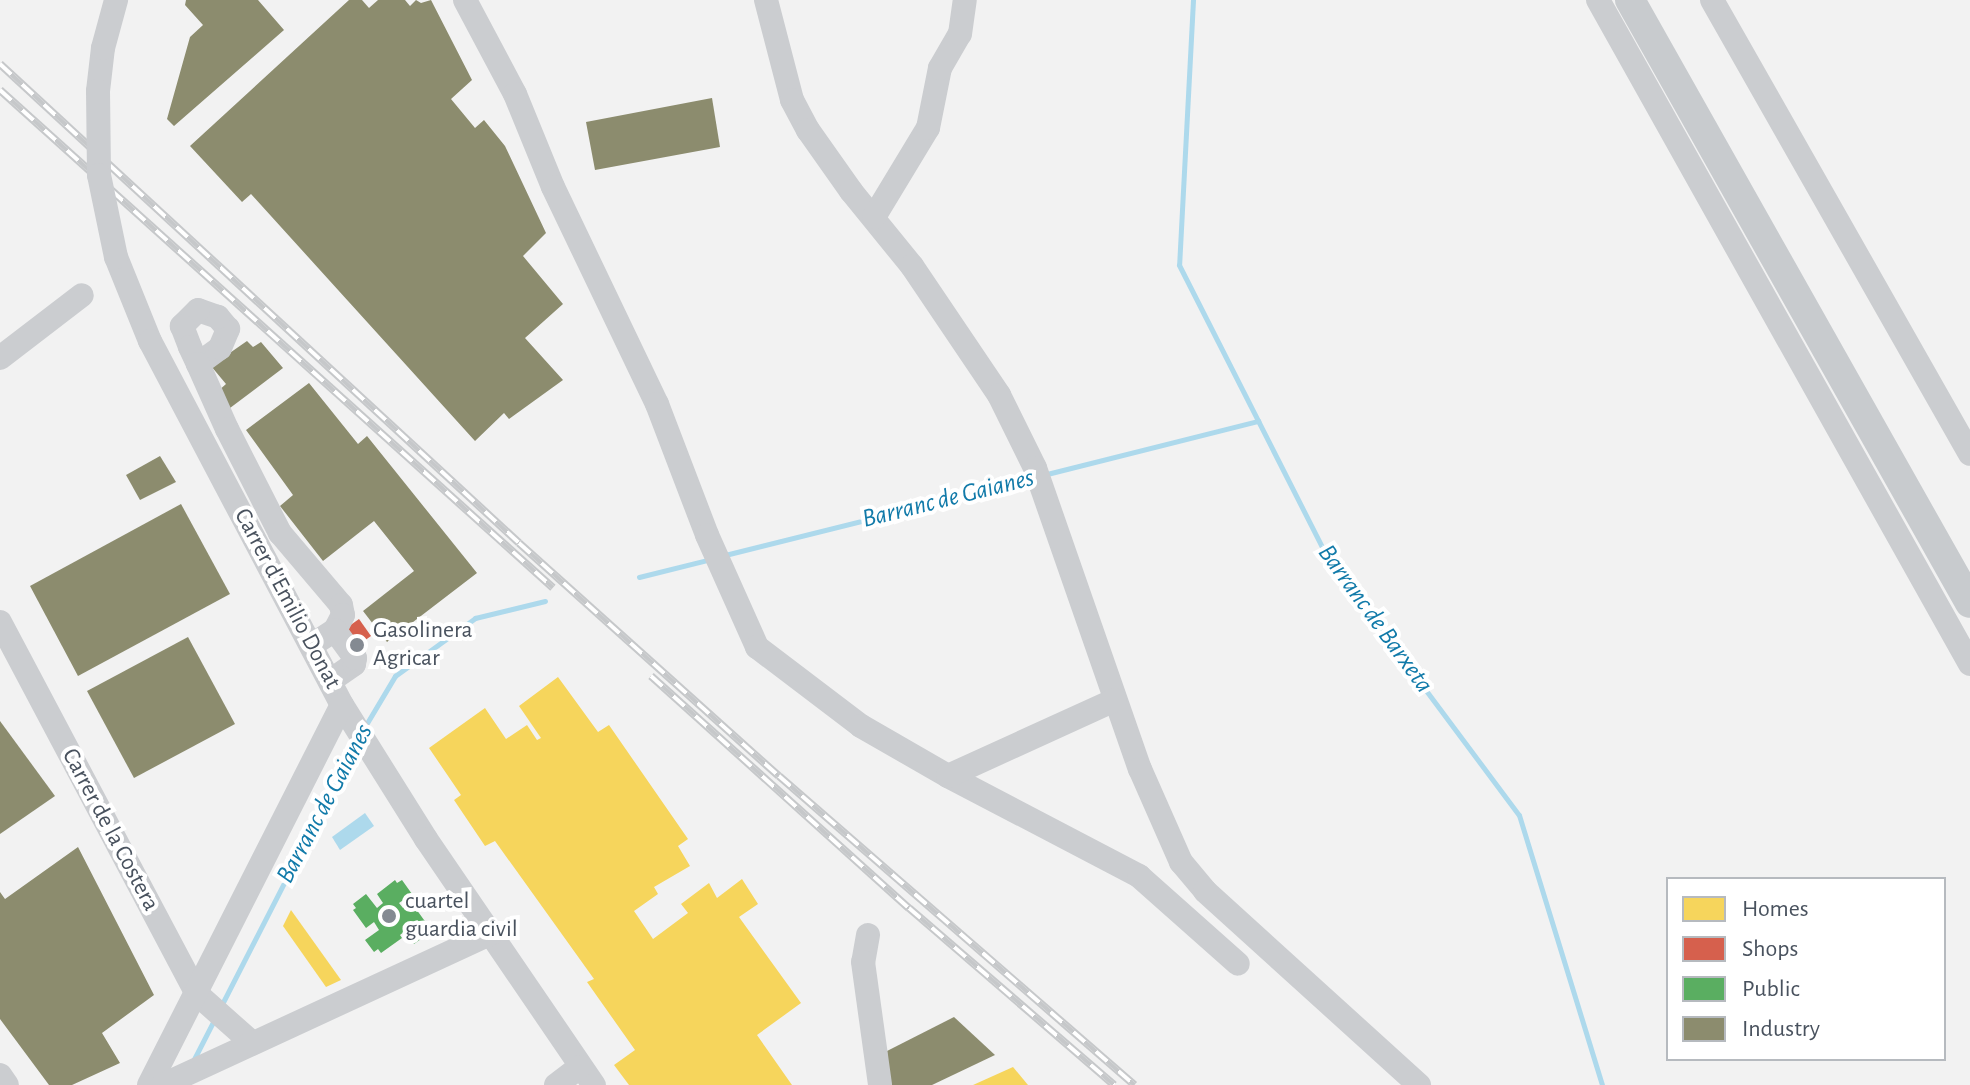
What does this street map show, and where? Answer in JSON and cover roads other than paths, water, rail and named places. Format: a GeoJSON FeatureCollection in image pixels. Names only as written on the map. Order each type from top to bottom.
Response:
{"type":"FeatureCollection","features":[{"type":"Feature","properties":{"kind":"main road"},"geometry":{"type":"LineString","coordinates":[[1630,0],[1970,603]]}},
{"type":"Feature","properties":{"kind":"street","name":"Carrer d'Emilio Donat"},"geometry":{"type":"LineString","coordinates":[[116,0],[103,48],[98,91],[99,175],[116,257],[150,341],[375,761],[587,1076]]}},
{"type":"Feature","properties":{"kind":"street"},"geometry":{"type":"LineString","coordinates":[[465,0],[515,94],[553,187],[657,404],[707,535],[757,647],[861,726],[948,776],[1139,876],[1238,964]]}},
{"type":"Feature","properties":{"kind":"street"},"geometry":{"type":"LineString","coordinates":[[766,0],[792,100],[834,167],[874,217],[999,395],[1039,478],[1140,769],[1181,862],[1205,891],[1419,1085]]}},
{"type":"Feature","properties":{"kind":"street"},"geometry":{"type":"LineString","coordinates":[[874,217],[928,128],[940,68],[960,34],[965,0]]}},
{"type":"Feature","properties":{"kind":"street"},"geometry":{"type":"LineString","coordinates":[[1598,0],[1970,664]]}},
{"type":"Feature","properties":{"kind":"street"},"geometry":{"type":"LineString","coordinates":[[1712,0],[1970,454]]}},
{"type":"Feature","properties":{"kind":"street"},"geometry":{"type":"LineString","coordinates":[[0,358],[82,295]]}},
{"type":"Feature","properties":{"kind":"street"},"geometry":{"type":"LineString","coordinates":[[198,364],[280,533],[341,605],[343,615],[335,630],[312,645]]}},
{"type":"Feature","properties":{"kind":"street","name":"Carrer de la Costera"},"geometry":{"type":"LineString","coordinates":[[0,622],[9,665],[202,998],[238,1041]]}},
{"type":"Feature","properties":{"kind":"street"},"geometry":{"type":"LineString","coordinates":[[330,681],[354,664],[355,658],[335,630]]}},
{"type":"Feature","properties":{"kind":"street"},"geometry":{"type":"LineString","coordinates":[[948,776],[1115,700]]}},
{"type":"Feature","properties":{"kind":"street"},"geometry":{"type":"LineString","coordinates":[[160,1084],[348,715]]}},
{"type":"Feature","properties":{"kind":"street"},"geometry":{"type":"LineString","coordinates":[[160,1084],[238,1041],[492,933]]}},
{"type":"Feature","properties":{"kind":"street"},"geometry":{"type":"LineString","coordinates":[[868,935],[863,962],[880,1085]]}},
{"type":"Feature","properties":{"kind":"street"},"geometry":{"type":"LineString","coordinates":[[0,1075],[7,1085]]}},
{"type":"Feature","properties":{"kind":"street"},"geometry":{"type":"LineString","coordinates":[[556,1085],[587,1076]]}},
{"type":"Feature","properties":{"kind":"water"},"geometry":{"type":"Polygon","coordinates":[[[365,813],[374,826],[340,850],[332,837],[365,813]]]}},
{"type":"Feature","properties":{"kind":"waterway","name":"Barranc de Barxeta"},"geometry":{"type":"LineString","coordinates":[[1193,0],[1179,265],[1328,559],[1519,815],[1602,1085]]}},
{"type":"Feature","properties":{"kind":"waterway","name":"Barranc de Gaianes"},"geometry":{"type":"LineString","coordinates":[[1043,475],[1258,421]]}},
{"type":"Feature","properties":{"kind":"waterway","name":"Barranc de Gaianes"},"geometry":{"type":"LineString","coordinates":[[725,555],[1029,479]]}},
{"type":"Feature","properties":{"kind":"waterway","name":"Barranc de Gaianes"},"geometry":{"type":"LineString","coordinates":[[639,577],[711,559]]}},
{"type":"Feature","properties":{"kind":"waterway","name":"Barranc de Gaianes"},"geometry":{"type":"LineString","coordinates":[[364,728],[395,676],[475,618],[545,601]]}},
{"type":"Feature","properties":{"kind":"waterway","name":"Barranc de Gaianes"},"geometry":{"type":"LineString","coordinates":[[221,1006],[357,740]]}},
{"type":"Feature","properties":{"kind":"waterway","name":"Barranc de Gaianes"},"geometry":{"type":"LineString","coordinates":[[192,1063],[215,1018]]}},
{"type":"Feature","properties":{"kind":"railway"},"geometry":{"type":"LineString","coordinates":[[0,64],[519,543],[779,776],[1135,1085]]}},
{"type":"Feature","properties":{"kind":"railway"},"geometry":{"type":"LineString","coordinates":[[0,90],[553,588]]}},
{"type":"Feature","properties":{"kind":"railway"},"geometry":{"type":"LineString","coordinates":[[651,676],[909,908],[1114,1085]]}},
{"type":"Feature","properties":{"kind":"place","name":"Gasolinera Agricar"},"geometry":{"type":"Point","coordinates":[357,645]}},
{"type":"Feature","properties":{"kind":"place","name":"cuartel guardia civil"},"geometry":{"type":"Point","coordinates":[389,916]}}]}
